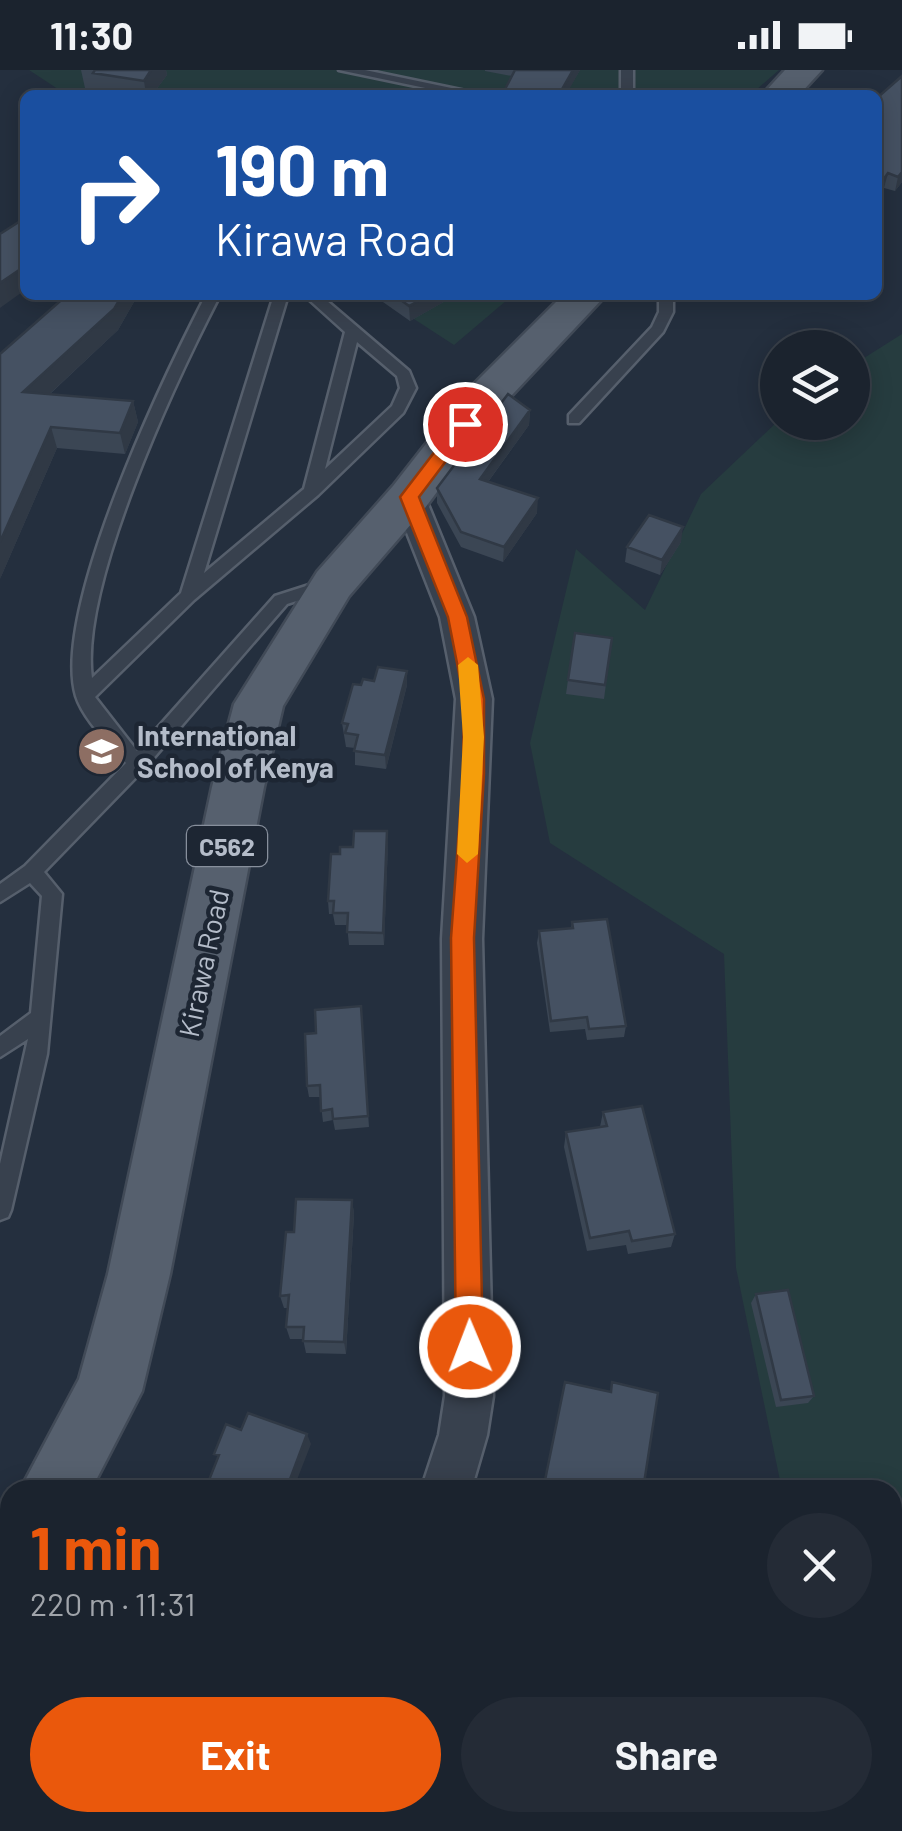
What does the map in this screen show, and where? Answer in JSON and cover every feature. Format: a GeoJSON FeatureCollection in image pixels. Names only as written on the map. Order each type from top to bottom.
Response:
{"type":"FeatureCollection","features":[{"type":"Feature","properties":{"kind":"main road"},"geometry":{"type":"LineString","coordinates":[[784,90],[805,70]]}},
{"type":"Feature","properties":{"kind":"main road","name":"Kirawa Road"},"geometry":{"type":"LineString","coordinates":[[60,1480],[109,1392],[139,1274],[238,788],[259,704],[333,584],[410,497],[483,400],[581,300]]}},
{"type":"Feature","properties":{"kind":"street"},"geometry":{"type":"LineString","coordinates":[[410,497],[457,617],[474,699],[474,774],[462,938],[469,1396],[449,1480]]}},
{"type":"Feature","properties":{"kind":"lane"},"geometry":{"type":"LineString","coordinates":[[345,70],[446,90]]}},
{"type":"Feature","properties":{"kind":"lane"},"geometry":{"type":"LineString","coordinates":[[137,764],[85,696],[81,647],[89,599],[112,528],[189,341],[210,300]]}},
{"type":"Feature","properties":{"kind":"lane"},"geometry":{"type":"LineString","coordinates":[[188,596],[279,300]]}},
{"type":"Feature","properties":{"kind":"lane"},"geometry":{"type":"LineString","coordinates":[[85,696],[188,596],[312,491],[398,409],[408,388],[404,374],[317,300]]}},
{"type":"Feature","properties":{"kind":"lane"},"geometry":{"type":"LineString","coordinates":[[574,419],[658,329],[666,312],[666,300]]}},
{"type":"Feature","properties":{"kind":"lane"},"geometry":{"type":"LineString","coordinates":[[312,491],[353,331]]}},
{"type":"Feature","properties":{"kind":"lane"},"geometry":{"type":"LineString","coordinates":[[0,894],[32,872],[137,764],[281,600],[333,584]]}},
{"type":"Feature","properties":{"kind":"lane"},"geometry":{"type":"LineString","coordinates":[[0,1210],[42,1018],[52,894],[32,872]]}},
{"type":"Feature","properties":{"kind":"lane"},"geometry":{"type":"LineString","coordinates":[[0,1048],[42,1018]]}},
{"type":"Feature","properties":{"kind":"green space"},"geometry":{"type":"Polygon","coordinates":[[[29,70],[779,70],[756,90],[59,90],[29,70]]]}},
{"type":"Feature","properties":{"kind":"green space"},"geometry":{"type":"Polygon","coordinates":[[[385,300],[507,300],[454,345],[385,300]]]}},
{"type":"Feature","properties":{"kind":"green space"},"geometry":{"type":"Polygon","coordinates":[[[902,334],[902,1480],[780,1480],[736,1268],[724,954],[550,843],[530,743],[576,549],[645,610],[701,494],[760,438],[870,440],[870,354],[902,334]]]}},
{"type":"Feature","properties":{"kind":"building"},"geometry":{"type":"Polygon","coordinates":[[[151,70],[144,81],[93,73],[151,70]]]}},
{"type":"Feature","properties":{"kind":"building"},"geometry":{"type":"Polygon","coordinates":[[[515,70],[573,70],[562,90],[505,90],[515,70]]]}},
{"type":"Feature","properties":{"kind":"building"},"geometry":{"type":"Polygon","coordinates":[[[902,76],[902,172],[898,177],[888,173],[882,181],[882,94],[902,76]]]}},
{"type":"Feature","properties":{"kind":"building"},"geometry":{"type":"Polygon","coordinates":[[[20,221],[20,269],[0,283],[0,234],[20,221]]]}},
{"type":"Feature","properties":{"kind":"building"},"geometry":{"type":"Polygon","coordinates":[[[61,300],[119,300],[23,392],[133,401],[120,433],[51,427],[0,542],[0,354],[61,300]]]}},
{"type":"Feature","properties":{"kind":"building"},"geometry":{"type":"Polygon","coordinates":[[[508,394],[530,410],[480,479],[538,498],[504,547],[461,532],[437,488],[508,394]]]}},
{"type":"Feature","properties":{"kind":"building"},"geometry":{"type":"Polygon","coordinates":[[[649,515],[683,527],[662,560],[627,547],[649,515]]]}},
{"type":"Feature","properties":{"kind":"building"},"geometry":{"type":"Polygon","coordinates":[[[575,633],[612,638],[605,685],[568,680],[575,633]]]}},
{"type":"Feature","properties":{"kind":"building"},"geometry":{"type":"Polygon","coordinates":[[[378,667],[407,671],[385,755],[354,751],[358,735],[345,733],[348,724],[342,723],[353,684],[361,685],[363,679],[374,681],[378,667]]]}},
{"type":"Feature","properties":{"kind":"building"},"geometry":{"type":"Polygon","coordinates":[[[354,831],[387,831],[383,933],[347,932],[348,913],[333,913],[334,901],[328,901],[331,854],[340,854],[340,847],[353,847],[354,831]]]}},
{"type":"Feature","properties":{"kind":"building"},"geometry":{"type":"Polygon","coordinates":[[[607,919],[626,1026],[589,1029],[587,1017],[551,1021],[539,931],[573,928],[572,922],[607,919]]]}},
{"type":"Feature","properties":{"kind":"building"},"geometry":{"type":"Polygon","coordinates":[[[361,1006],[368,1116],[333,1119],[332,1109],[321,1111],[320,1085],[307,1086],[305,1034],[316,1033],[315,1010],[361,1006]]]}},
{"type":"Feature","properties":{"kind":"building"},"geometry":{"type":"Polygon","coordinates":[[[642,1106],[675,1234],[632,1241],[629,1231],[590,1238],[566,1132],[607,1126],[603,1112],[642,1106]]]}},
{"type":"Feature","properties":{"kind":"building"},"geometry":{"type":"Polygon","coordinates":[[[296,1199],[352,1200],[344,1342],[303,1341],[304,1327],[286,1327],[289,1295],[280,1296],[286,1232],[294,1232],[296,1199]]]}},
{"type":"Feature","properties":{"kind":"building"},"geometry":{"type":"Polygon","coordinates":[[[788,1290],[814,1396],[781,1400],[756,1294],[788,1290]]]}},
{"type":"Feature","properties":{"kind":"building"},"geometry":{"type":"Polygon","coordinates":[[[565,1382],[611,1392],[612,1382],[658,1393],[645,1480],[545,1480],[565,1382]]]}},
{"type":"Feature","properties":{"kind":"building"},"geometry":{"type":"Polygon","coordinates":[[[248,1413],[307,1434],[290,1480],[209,1480],[226,1424],[241,1430],[248,1413]]]}},
{"type":"Feature","properties":{"kind":"slow traffic"},"geometry":{"type":"LineString","coordinates":[[467,854],[474,774],[474,699],[468,665]]}},
{"type":"Feature","properties":{"kind":"place","name":"International School of Kenya"},"geometry":{"type":"Point","coordinates":[102,751]}},
{"type":"Feature","properties":{"kind":"route"},"geometry":{"type":"LineString","coordinates":[[465,424],[410,497],[457,617],[474,699],[474,774],[462,938],[470,1347]]}}]}
